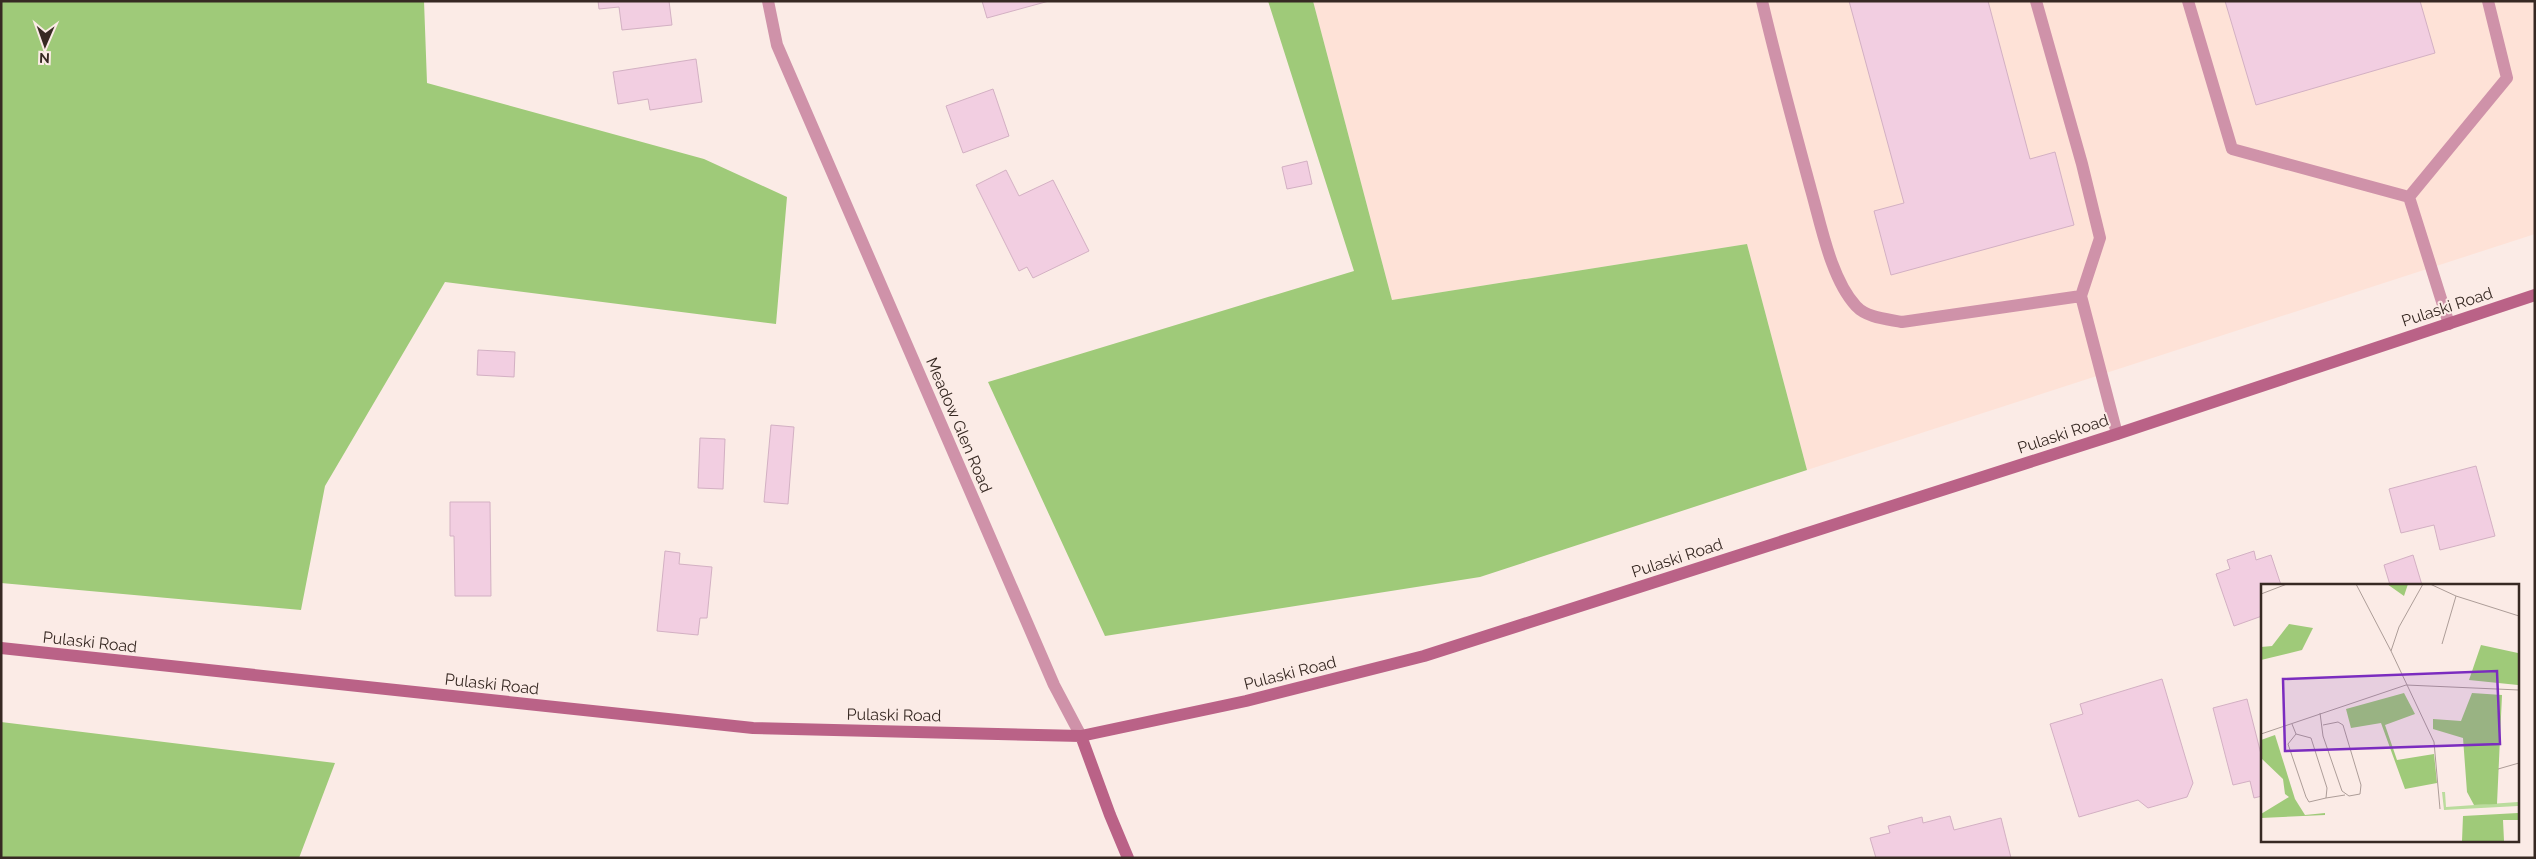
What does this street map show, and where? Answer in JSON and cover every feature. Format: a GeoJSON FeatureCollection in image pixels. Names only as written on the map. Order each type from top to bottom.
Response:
{"type":"FeatureCollection","features":[{"type":"Feature","properties":{"kind":"main road","name":"Pulaski Road"},"geometry":{"type":"LineString","coordinates":[[1,648],[754,728],[1081,736],[1246,701],[1424,656],[2117,434],[2535,296]]}},
{"type":"Feature","properties":{"kind":"main road","name":"Meadow Glen Road"},"geometry":{"type":"LineString","coordinates":[[1081,736],[1128,858]]}},
{"type":"Feature","properties":{"kind":"street","name":"Meadow Glen Road"},"geometry":{"type":"LineString","coordinates":[[768,1],[777,45],[1050,676],[1081,736]]}},
{"type":"Feature","properties":{"kind":"street"},"geometry":{"type":"LineString","coordinates":[[1762,1],[1779,76],[1824,234],[1843,290],[1858,308],[1876,317],[1902,322],[2081,296]]}},
{"type":"Feature","properties":{"kind":"street"},"geometry":{"type":"LineString","coordinates":[[2036,1],[2082,164],[2100,238],[2081,296],[2117,434]]}},
{"type":"Feature","properties":{"kind":"street"},"geometry":{"type":"LineString","coordinates":[[2188,1],[2232,149],[2409,197]]}},
{"type":"Feature","properties":{"kind":"street"},"geometry":{"type":"LineString","coordinates":[[2409,197],[2506,78],[2488,1]]}},
{"type":"Feature","properties":{"kind":"street"},"geometry":{"type":"LineString","coordinates":[[2409,197],[2449,324]]}},
{"type":"Feature","properties":{"kind":"shaded area"},"geometry":{"type":"Polygon","coordinates":[[[1313,1],[2535,1],[2535,234],[1807,470],[1747,244],[1392,300],[1313,1]]]}},
{"type":"Feature","properties":{"kind":"green space"},"geometry":{"type":"Polygon","coordinates":[[[1,1],[424,1],[427,83],[704,159],[787,197],[776,324],[445,282],[325,486],[301,610],[1,583],[1,1]]]}},
{"type":"Feature","properties":{"kind":"green space"},"geometry":{"type":"Polygon","coordinates":[[[1268,1],[1313,1],[1392,300],[1747,244],[1807,470],[1480,577],[1105,636],[988,382],[1354,271],[1268,1]]]}},
{"type":"Feature","properties":{"kind":"green space"},"geometry":{"type":"Polygon","coordinates":[[[1,722],[335,763],[299,858],[1,858],[1,722]]]}},
{"type":"Feature","properties":{"kind":"building"},"geometry":{"type":"Polygon","coordinates":[[[598,1],[669,1],[672,25],[622,30],[619,7],[599,9],[598,1]]]}},
{"type":"Feature","properties":{"kind":"building"},"geometry":{"type":"Polygon","coordinates":[[[982,1],[1049,1],[987,18],[982,1]]]}},
{"type":"Feature","properties":{"kind":"building"},"geometry":{"type":"Polygon","coordinates":[[[1849,1],[1988,1],[2030,159],[2055,152],[2074,225],[1891,275],[1874,211],[1904,203],[1849,1]]]}},
{"type":"Feature","properties":{"kind":"building"},"geometry":{"type":"Polygon","coordinates":[[[2225,1],[2420,1],[2435,53],[2256,105],[2225,1]]]}},
{"type":"Feature","properties":{"kind":"building"},"geometry":{"type":"Polygon","coordinates":[[[696,59],[702,102],[650,110],[648,99],[618,104],[613,72],[696,59]]]}},
{"type":"Feature","properties":{"kind":"building"},"geometry":{"type":"Polygon","coordinates":[[[993,89],[1009,136],[963,153],[946,106],[993,89]]]}},
{"type":"Feature","properties":{"kind":"building"},"geometry":{"type":"Polygon","coordinates":[[[1307,161],[1312,184],[1287,189],[1282,167],[1307,161]]]}},
{"type":"Feature","properties":{"kind":"building"},"geometry":{"type":"Polygon","coordinates":[[[1006,170],[1019,196],[1053,180],[1089,251],[1033,278],[1027,267],[1019,271],[976,185],[1006,170]]]}},
{"type":"Feature","properties":{"kind":"building"},"geometry":{"type":"Polygon","coordinates":[[[478,350],[515,352],[514,377],[477,375],[478,350]]]}},
{"type":"Feature","properties":{"kind":"building"},"geometry":{"type":"Polygon","coordinates":[[[771,425],[794,427],[788,504],[764,502],[771,425]]]}},
{"type":"Feature","properties":{"kind":"building"},"geometry":{"type":"Polygon","coordinates":[[[700,438],[725,439],[723,489],[698,488],[700,438]]]}},
{"type":"Feature","properties":{"kind":"building"},"geometry":{"type":"Polygon","coordinates":[[[2476,466],[2495,536],[2440,550],[2434,525],[2401,533],[2389,489],[2476,466]]]}},
{"type":"Feature","properties":{"kind":"building"},"geometry":{"type":"Polygon","coordinates":[[[450,502],[490,502],[491,596],[455,596],[454,536],[450,536],[450,502]]]}},
{"type":"Feature","properties":{"kind":"building"},"geometry":{"type":"Polygon","coordinates":[[[665,551],[680,553],[679,564],[712,567],[707,618],[700,618],[698,635],[657,631],[665,551]]]}},
{"type":"Feature","properties":{"kind":"building"},"geometry":{"type":"Polygon","coordinates":[[[2254,551],[2256,560],[2271,555],[2281,584],[2261,584],[2261,616],[2234,626],[2216,574],[2230,569],[2227,560],[2254,551]]]}},
{"type":"Feature","properties":{"kind":"building"},"geometry":{"type":"Polygon","coordinates":[[[2413,555],[2422,584],[2390,584],[2384,565],[2413,555]]]}},
{"type":"Feature","properties":{"kind":"building"},"geometry":{"type":"Polygon","coordinates":[[[2162,679],[2193,783],[2187,797],[2148,808],[2138,800],[2079,817],[2050,724],[2083,714],[2080,704],[2162,679]]]}},
{"type":"Feature","properties":{"kind":"building"},"geometry":{"type":"Polygon","coordinates":[[[2247,699],[2261,754],[2261,796],[2254,798],[2250,781],[2233,785],[2213,708],[2247,699]]]}},
{"type":"Feature","properties":{"kind":"building"},"geometry":{"type":"Polygon","coordinates":[[[1950,816],[1954,830],[2001,818],[2011,858],[1876,858],[1870,838],[1890,833],[1888,826],[1922,817],[1923,823],[1950,816]]]}}]}
